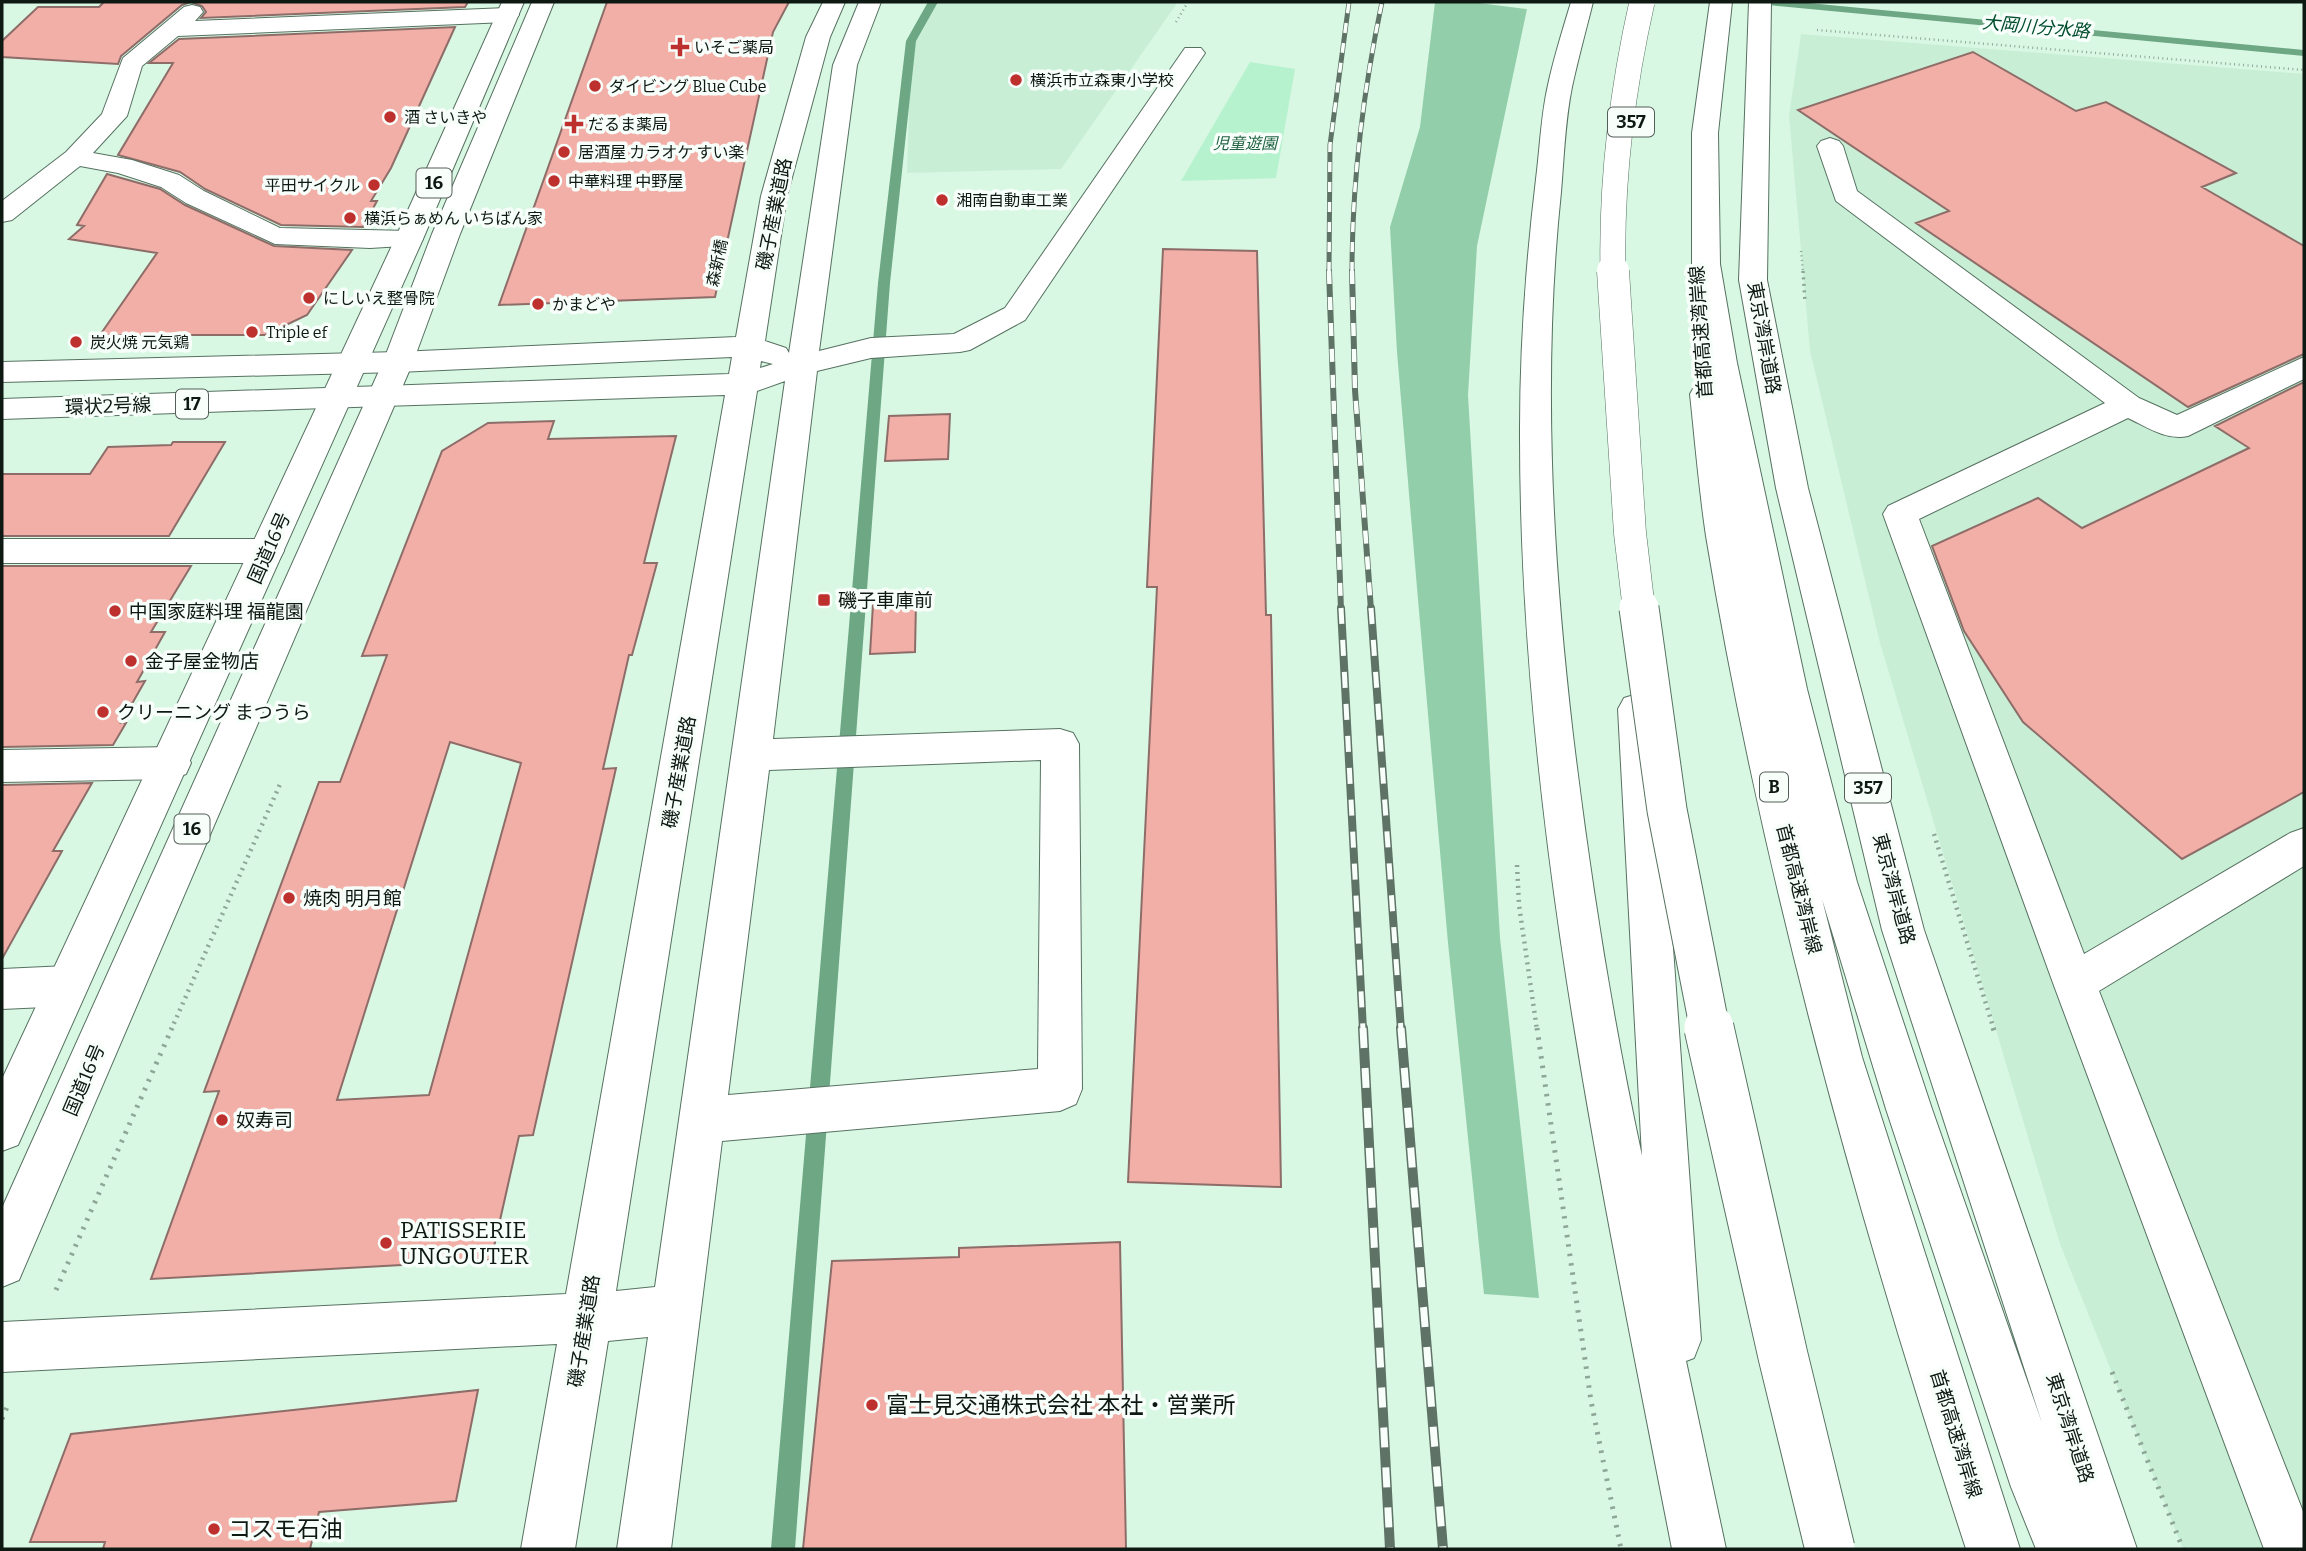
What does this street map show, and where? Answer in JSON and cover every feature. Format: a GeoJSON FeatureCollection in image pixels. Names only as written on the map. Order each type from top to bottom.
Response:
{"type":"FeatureCollection","features":[{"type":"Feature","properties":{"kind":"main road"},"geometry":{"type":"LineString","coordinates":[[2,214],[75,157],[114,116],[131,63],[204,2]]}},
{"type":"Feature","properties":{"kind":"main road","name":"国道16号"},"geometry":{"type":"LineString","coordinates":[[2,1263],[390,379],[446,234],[543,2]]}},
{"type":"Feature","properties":{"kind":"main road","name":"磯子産業道路"},"geometry":{"type":"LineString","coordinates":[[548,1549],[775,196],[818,37],[834,2]]}},
{"type":"Feature","properties":{"kind":"main road"},"geometry":{"type":"LineString","coordinates":[[644,1549],[797,419],[802,365],[845,65],[870,2]]}},
{"type":"Feature","properties":{"kind":"main road","name":"357"},"geometry":{"type":"LineString","coordinates":[[1583,2],[1559,89],[1540,259],[1535,347],[1536,472],[1543,629],[1566,843],[1603,1077],[1699,1549]]}},
{"type":"Feature","properties":{"kind":"main road"},"geometry":{"type":"LineString","coordinates":[[1642,2],[1622,120],[1613,242],[1623,450],[1634,582],[1664,784],[1713,1052],[1814,1492],[1830,1549]]}},
{"type":"Feature","properties":{"kind":"main road","name":"357"},"geometry":{"type":"LineString","coordinates":[[1651,2],[1631,122],[1623,244],[1633,636],[1684,1482]]}},
{"type":"Feature","properties":{"kind":"main road","name":"首都高速湾岸線"},"geometry":{"type":"LineString","coordinates":[[1709,2],[1690,138],[1702,373],[1723,535],[1773,783],[1840,1056],[1993,1549]]}},
{"type":"Feature","properties":{"kind":"main road"},"geometry":{"type":"LineString","coordinates":[[1721,2],[1704,134],[1706,264],[1722,363],[1789,689],[1837,882],[1913,1122],[2038,1486],[2063,1549]]}},
{"type":"Feature","properties":{"kind":"main road","name":"東京湾岸道路"},"geometry":{"type":"LineString","coordinates":[[1760,2],[1753,279],[1791,488],[1903,930],[2110,1549]]}},
{"type":"Feature","properties":{"kind":"main road"},"geometry":{"type":"LineString","coordinates":[[172,29],[510,8]]}},
{"type":"Feature","properties":{"kind":"main road","name":"国道16号"},"geometry":{"type":"LineString","coordinates":[[2,1129],[410,239],[510,8]]}},
{"type":"Feature","properties":{"kind":"main road"},"geometry":{"type":"LineString","coordinates":[[390,379],[802,365],[888,348],[960,343],[1015,314],[1193,53]]}},
{"type":"Feature","properties":{"kind":"main road"},"geometry":{"type":"LineString","coordinates":[[1830,146],[1845,195],[2129,405],[2177,428],[2304,367]]}},
{"type":"Feature","properties":{"kind":"main road"},"geometry":{"type":"LineString","coordinates":[[75,157],[124,166],[170,181],[195,197],[275,236],[410,239]]}},
{"type":"Feature","properties":{"kind":"main road","name":"17"},"geometry":{"type":"LineString","coordinates":[[351,364],[390,379]]}},
{"type":"Feature","properties":{"kind":"main road","name":"環状2号線"},"geometry":{"type":"LineString","coordinates":[[2,372],[351,364]]}},
{"type":"Feature","properties":{"kind":"main road","name":"環状2号線"},"geometry":{"type":"LineString","coordinates":[[2,409],[259,402],[336,397],[390,379]]}},
{"type":"Feature","properties":{"kind":"main road"},"geometry":{"type":"LineString","coordinates":[[2129,405],[1900,514],[2074,983],[2291,1549]]}},
{"type":"Feature","properties":{"kind":"main road"},"geometry":{"type":"LineString","coordinates":[[2,551],[267,551]]}},
{"type":"Feature","properties":{"kind":"main road"},"geometry":{"type":"LineString","coordinates":[[702,1120],[1060,1089],[1060,744],[751,755]]}},
{"type":"Feature","properties":{"kind":"main road"},"geometry":{"type":"LineString","coordinates":[[2,766],[172,763]]}},
{"type":"Feature","properties":{"kind":"main road"},"geometry":{"type":"LineString","coordinates":[[2074,983],[2304,845]]}},
{"type":"Feature","properties":{"kind":"main road"},"geometry":{"type":"LineString","coordinates":[[2,989],[67,986]]}},
{"type":"Feature","properties":{"kind":"main road"},"geometry":{"type":"LineString","coordinates":[[17,1346],[587,1318],[677,1310]]}},
{"type":"Feature","properties":{"kind":"path"},"geometry":{"type":"LineString","coordinates":[[1817,30],[2304,70]]}},
{"type":"Feature","properties":{"kind":"path"},"geometry":{"type":"LineString","coordinates":[[1801,246],[1806,312]]}},
{"type":"Feature","properties":{"kind":"path"},"geometry":{"type":"LineString","coordinates":[[2,1419],[17,1346],[281,782]]}},
{"type":"Feature","properties":{"kind":"path"},"geometry":{"type":"LineString","coordinates":[[1930,821],[1999,1046]]}},
{"type":"Feature","properties":{"kind":"path"},"geometry":{"type":"LineString","coordinates":[[2112,1371],[2183,1549]]}},
{"type":"Feature","properties":{"kind":"shaded area","name":"横浜市立森東小学校"},"geometry":{"type":"Polygon","coordinates":[[[933,2],[1178,2],[1061,169],[907,173],[911,41],[933,2]]]}},
{"type":"Feature","properties":{"kind":"shaded area"},"geometry":{"type":"Polygon","coordinates":[[[1435,2],[1471,2],[1527,9],[1477,246],[1468,395],[1500,938],[1539,1298],[1484,1294],[1448,943],[1397,352],[1390,227],[1420,127],[1435,2]]]}},
{"type":"Feature","properties":{"kind":"shaded area"},"geometry":{"type":"Polygon","coordinates":[[[1801,34],[2304,74],[2304,1549],[2183,1549],[2060,1244],[1880,643],[1810,351],[1789,116],[1801,34]]]}},
{"type":"Feature","properties":{"kind":"green space","name":"児童遊園"},"geometry":{"type":"Polygon","coordinates":[[[1250,62],[1295,69],[1276,178],[1181,181],[1250,62]]]}},
{"type":"Feature","properties":{"kind":"building"},"geometry":{"type":"Polygon","coordinates":[[[104,2],[191,2],[182,5],[121,56],[118,64],[2,57],[2,41],[38,7],[99,7],[104,2]]]}},
{"type":"Feature","properties":{"kind":"building"},"geometry":{"type":"Polygon","coordinates":[[[191,2],[468,2],[465,7],[201,18],[206,12],[202,6],[191,2]]]}},
{"type":"Feature","properties":{"kind":"building"},"geometry":{"type":"Polygon","coordinates":[[[607,2],[789,2],[773,32],[715,297],[499,305],[607,2]]]}},
{"type":"Feature","properties":{"kind":"building"},"geometry":{"type":"Polygon","coordinates":[[[455,27],[391,168],[371,201],[377,201],[363,227],[281,225],[205,189],[180,172],[118,155],[173,63],[149,63],[179,39],[455,27]]]}},
{"type":"Feature","properties":{"kind":"building"},"geometry":{"type":"Polygon","coordinates":[[[1973,52],[2076,111],[2106,102],[2236,173],[2202,187],[2304,246],[2304,354],[2188,407],[1916,223],[1949,211],[1798,110],[1973,52]]]}},
{"type":"Feature","properties":{"kind":"building"},"geometry":{"type":"Polygon","coordinates":[[[107,174],[160,189],[185,205],[274,246],[352,250],[307,315],[265,335],[100,335],[157,253],[69,239],[84,226],[77,225],[107,174]]]}},
{"type":"Feature","properties":{"kind":"building"},"geometry":{"type":"Polygon","coordinates":[[[1163,249],[1257,251],[1266,615],[1271,615],[1281,1187],[1128,1182],[1157,587],[1147,587],[1163,249]]]}},
{"type":"Feature","properties":{"kind":"building"},"geometry":{"type":"Polygon","coordinates":[[[2304,382],[2304,792],[2182,859],[2023,722],[1964,631],[1932,546],[2038,498],[2082,528],[2249,448],[2215,426],[2304,382]]]}},
{"type":"Feature","properties":{"kind":"building"},"geometry":{"type":"Polygon","coordinates":[[[950,414],[948,459],[885,461],[889,416],[950,414]]]}},
{"type":"Feature","properties":{"kind":"building"},"geometry":{"type":"Polygon","coordinates":[[[554,421],[548,439],[676,436],[644,563],[657,563],[632,655],[629,655],[603,769],[616,768],[533,1135],[519,1136],[491,1260],[151,1279],[219,1091],[204,1092],[319,782],[340,782],[387,655],[362,656],[442,451],[488,423],[554,421]],[[450,742],[337,1100],[429,1095],[521,763],[450,742]]]}},
{"type":"Feature","properties":{"kind":"building"},"geometry":{"type":"Polygon","coordinates":[[[173,442],[225,442],[169,536],[2,536],[2,474],[90,474],[108,447],[171,445],[173,442]]]}},
{"type":"Feature","properties":{"kind":"building"},"geometry":{"type":"Polygon","coordinates":[[[2,566],[191,566],[151,632],[165,632],[137,682],[145,681],[121,723],[126,723],[113,745],[2,747],[2,566]]]}},
{"type":"Feature","properties":{"kind":"building"},"geometry":{"type":"Polygon","coordinates":[[[916,601],[915,652],[870,654],[873,604],[916,601]]]}},
{"type":"Feature","properties":{"kind":"building"},"geometry":{"type":"Polygon","coordinates":[[[92,783],[53,851],[62,851],[2,959],[2,785],[92,783]]]}},
{"type":"Feature","properties":{"kind":"building"},"geometry":{"type":"Polygon","coordinates":[[[1120,1242],[1126,1549],[803,1549],[832,1261],[959,1257],[959,1248],[1120,1242]]]}},
{"type":"Feature","properties":{"kind":"building"},"geometry":{"type":"Polygon","coordinates":[[[478,1390],[456,1501],[319,1512],[310,1549],[103,1549],[105,1542],[30,1542],[71,1434],[478,1390]]]}},
{"type":"Feature","properties":{"kind":"waterway"},"geometry":{"type":"LineString","coordinates":[[783,1549],[884,283],[911,41],[933,2]]}},
{"type":"Feature","properties":{"kind":"waterway","name":"大岡川分水路"},"geometry":{"type":"LineString","coordinates":[[1768,2],[2304,53]]}},
{"type":"Feature","properties":{"kind":"railway"},"geometry":{"type":"LineString","coordinates":[[1329,271],[1330,145],[1349,2]]}},
{"type":"Feature","properties":{"kind":"railway"},"geometry":{"type":"LineString","coordinates":[[1352,272],[1360,136],[1382,2]]}},
{"type":"Feature","properties":{"kind":"railway"},"geometry":{"type":"LineString","coordinates":[[1329,271],[1341,610]]}},
{"type":"Feature","properties":{"kind":"railway"},"geometry":{"type":"LineString","coordinates":[[1352,272],[1355,390],[1371,610]]}},
{"type":"Feature","properties":{"kind":"railway"},"geometry":{"type":"LineString","coordinates":[[1341,608],[1363,1030]]}},
{"type":"Feature","properties":{"kind":"railway"},"geometry":{"type":"LineString","coordinates":[[1371,608],[1401,1030]]}},
{"type":"Feature","properties":{"kind":"railway"},"geometry":{"type":"LineString","coordinates":[[1363,1028],[1390,1549]]}},
{"type":"Feature","properties":{"kind":"railway"},"geometry":{"type":"LineString","coordinates":[[1401,1028],[1443,1549]]}},
{"type":"Feature","properties":{"kind":"place","name":"いそご薬局"},"geometry":{"type":"Point","coordinates":[680,47]}},
{"type":"Feature","properties":{"kind":"place","name":"横浜市立森東小学校"},"geometry":{"type":"Point","coordinates":[1016,80]}},
{"type":"Feature","properties":{"kind":"place","name":"ダイビング Blue Cube"},"geometry":{"type":"Point","coordinates":[595,86]}},
{"type":"Feature","properties":{"kind":"place","name":"酒 さいきや"},"geometry":{"type":"Point","coordinates":[390,117]}},
{"type":"Feature","properties":{"kind":"place","name":"だるま薬局"},"geometry":{"type":"Point","coordinates":[574,124]}},
{"type":"Feature","properties":{"kind":"place","name":"居酒屋 カラオケ すい楽"},"geometry":{"type":"Point","coordinates":[564,152]}},
{"type":"Feature","properties":{"kind":"place","name":"中華料理 中野屋"},"geometry":{"type":"Point","coordinates":[554,181]}},
{"type":"Feature","properties":{"kind":"place","name":"平田サイクル"},"geometry":{"type":"Point","coordinates":[374,185]}},
{"type":"Feature","properties":{"kind":"place","name":"湘南自動車工業"},"geometry":{"type":"Point","coordinates":[942,200]}},
{"type":"Feature","properties":{"kind":"place","name":"横浜らぁめん いちばん家"},"geometry":{"type":"Point","coordinates":[350,218]}},
{"type":"Feature","properties":{"kind":"place","name":"にしいえ整骨院"},"geometry":{"type":"Point","coordinates":[309,298]}},
{"type":"Feature","properties":{"kind":"place","name":"かまどや"},"geometry":{"type":"Point","coordinates":[538,304]}},
{"type":"Feature","properties":{"kind":"place","name":"Triple ef"},"geometry":{"type":"Point","coordinates":[252,332]}},
{"type":"Feature","properties":{"kind":"place","name":"炭火焼 元気鶏"},"geometry":{"type":"Point","coordinates":[76,342]}},
{"type":"Feature","properties":{"kind":"place","name":"磯子車庫前"},"geometry":{"type":"Point","coordinates":[824,600]}},
{"type":"Feature","properties":{"kind":"place","name":"中国家庭料理 福龍園"},"geometry":{"type":"Point","coordinates":[115,611]}},
{"type":"Feature","properties":{"kind":"place","name":"金子屋金物店"},"geometry":{"type":"Point","coordinates":[131,661]}},
{"type":"Feature","properties":{"kind":"place","name":"クリーニング まつうら"},"geometry":{"type":"Point","coordinates":[103,712]}},
{"type":"Feature","properties":{"kind":"place","name":"焼肉 明月館"},"geometry":{"type":"Point","coordinates":[289,898]}},
{"type":"Feature","properties":{"kind":"place","name":"奴寿司"},"geometry":{"type":"Point","coordinates":[222,1120]}},
{"type":"Feature","properties":{"kind":"place","name":"PATISSERIE UNGOUTER"},"geometry":{"type":"Point","coordinates":[386,1243]}},
{"type":"Feature","properties":{"kind":"place","name":"富士見交通株式会社 本社・営業所"},"geometry":{"type":"Point","coordinates":[872,1405]}},
{"type":"Feature","properties":{"kind":"place","name":"コスモ石油"},"geometry":{"type":"Point","coordinates":[214,1529]}}]}
